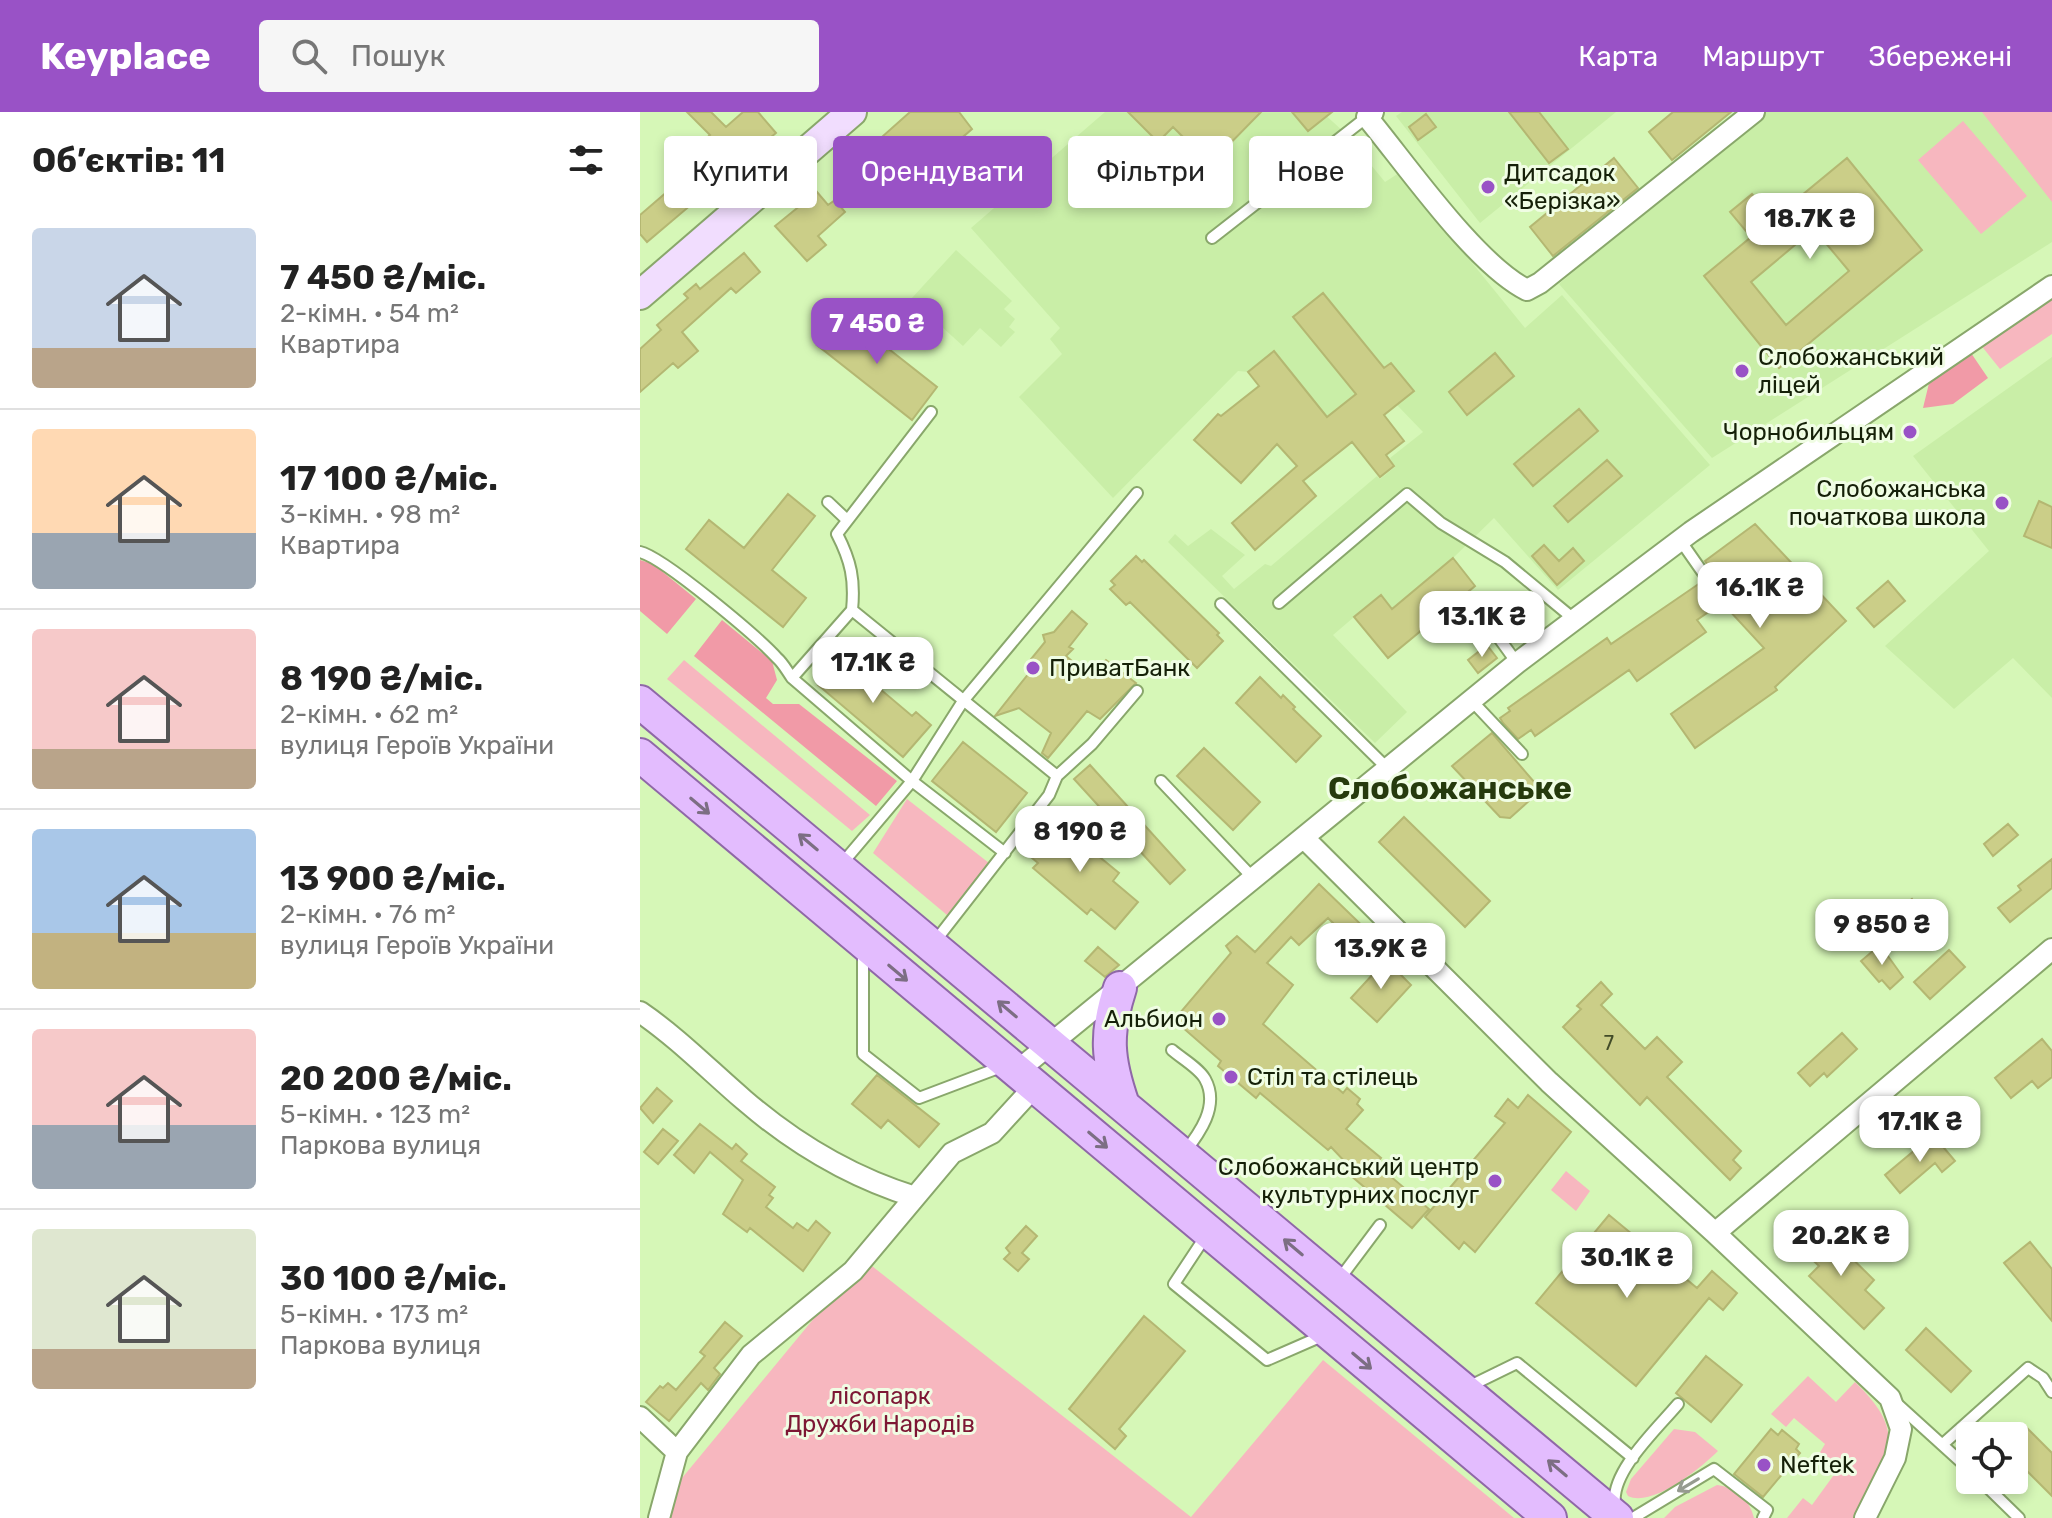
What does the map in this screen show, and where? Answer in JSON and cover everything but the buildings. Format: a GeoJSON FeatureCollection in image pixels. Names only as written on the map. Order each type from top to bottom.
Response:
{"type":"FeatureCollection","features":[{"type":"Feature","properties":{"kind":"main road"},"geometry":{"type":"LineString","coordinates":[[640,295],[852,112]]}},
{"type":"Feature","properties":{"kind":"main road"},"geometry":{"type":"LineString","coordinates":[[640,702],[1619,1518]]}},
{"type":"Feature","properties":{"kind":"main road"},"geometry":{"type":"LineString","coordinates":[[640,755],[1550,1518]]}},
{"type":"Feature","properties":{"kind":"main road"},"geometry":{"type":"LineString","coordinates":[[1120,988],[1107,1042],[1112,1074],[1123,1105]]}},
{"type":"Feature","properties":{"kind":"street"},"geometry":{"type":"LineString","coordinates":[[1367,114],[1474,246],[1510,281],[1527,290],[1540,283],[1754,112]]}},
{"type":"Feature","properties":{"kind":"street"},"geometry":{"type":"LineString","coordinates":[[659,1518],[677,1452],[751,1355],[853,1271],[952,1153],[992,1133],[1019,1074],[1050,1045],[1517,663],[1680,540],[1872,405],[2052,286]]}},
{"type":"Feature","properties":{"kind":"street"},"geometry":{"type":"LineString","coordinates":[[1305,839],[1549,1082],[1890,1398],[1901,1429],[1895,1458],[1865,1518]]}},
{"type":"Feature","properties":{"kind":"street"},"geometry":{"type":"LineString","coordinates":[[1715,1233],[2052,950]]}},
{"type":"Feature","properties":{"kind":"street"},"geometry":{"type":"LineString","coordinates":[[640,1012],[676,1037],[745,1101],[825,1160],[870,1183],[915,1197]]}},
{"type":"Feature","properties":{"kind":"street"},"geometry":{"type":"LineString","coordinates":[[640,1417],[677,1452]]}},
{"type":"Feature","properties":{"kind":"lane"},"geometry":{"type":"LineString","coordinates":[[1212,238],[1367,114]]}},
{"type":"Feature","properties":{"kind":"lane"},"geometry":{"type":"LineString","coordinates":[[792,678],[852,610],[855,580],[849,556],[837,534],[931,412]]}},
{"type":"Feature","properties":{"kind":"lane"},"geometry":{"type":"LineString","coordinates":[[839,868],[912,781],[963,701],[1137,493]]}},
{"type":"Feature","properties":{"kind":"lane"},"geometry":{"type":"LineString","coordinates":[[1279,603],[1407,494],[1441,523],[1505,562],[1575,620]]}},
{"type":"Feature","properties":{"kind":"lane"},"geometry":{"type":"LineString","coordinates":[[828,502],[846,519]]}},
{"type":"Feature","properties":{"kind":"lane"},"geometry":{"type":"LineString","coordinates":[[1680,540],[1722,600]]}},
{"type":"Feature","properties":{"kind":"lane"},"geometry":{"type":"LineString","coordinates":[[640,552],[659,559],[723,611],[778,658],[792,678],[912,781],[1005,853]]}},
{"type":"Feature","properties":{"kind":"lane"},"geometry":{"type":"LineString","coordinates":[[1221,604],[1387,768]]}},
{"type":"Feature","properties":{"kind":"lane"},"geometry":{"type":"LineString","coordinates":[[1475,605],[1517,663]]}},
{"type":"Feature","properties":{"kind":"lane"},"geometry":{"type":"LineString","coordinates":[[852,610],[1057,776]]}},
{"type":"Feature","properties":{"kind":"lane"},"geometry":{"type":"LineString","coordinates":[[932,945],[1049,795],[1057,776],[1092,744],[1137,691]]}},
{"type":"Feature","properties":{"kind":"lane"},"geometry":{"type":"LineString","coordinates":[[1471,700],[1522,754]]}},
{"type":"Feature","properties":{"kind":"lane"},"geometry":{"type":"LineString","coordinates":[[1161,781],[1254,879]]}},
{"type":"Feature","properties":{"kind":"lane"},"geometry":{"type":"LineString","coordinates":[[863,943],[863,1054],[919,1098],[1019,1074]]}},
{"type":"Feature","properties":{"kind":"lane"},"geometry":{"type":"LineString","coordinates":[[1172,1050],[1205,1079],[1209,1102],[1205,1127],[1182,1155]]}},
{"type":"Feature","properties":{"kind":"lane"},"geometry":{"type":"LineString","coordinates":[[1336,1283],[1380,1225]]}},
{"type":"Feature","properties":{"kind":"lane"},"geometry":{"type":"LineString","coordinates":[[1208,1232],[1174,1284],[1267,1360],[1329,1333]]}},
{"type":"Feature","properties":{"kind":"lane"},"geometry":{"type":"LineString","coordinates":[[1464,1389],[1517,1363],[1633,1458]]}},
{"type":"Feature","properties":{"kind":"lane"},"geometry":{"type":"LineString","coordinates":[[1943,1444],[2028,1368],[2043,1378],[2052,1392]]}},
{"type":"Feature","properties":{"kind":"lane"},"geometry":{"type":"LineString","coordinates":[[1890,1398],[1956,1457]]}},
{"type":"Feature","properties":{"kind":"lane"},"geometry":{"type":"LineString","coordinates":[[1619,1518],[1613,1495],[1618,1477],[1678,1404]]}},
{"type":"Feature","properties":{"kind":"lane"},"geometry":{"type":"LineString","coordinates":[[1633,1518],[1714,1469],[1767,1510],[1763,1518]]}},
{"type":"Feature","properties":{"kind":"lane"},"geometry":{"type":"LineString","coordinates":[[1994,1494],[2019,1518]]}},
{"type":"Feature","properties":{"kind":"shaded area"},"geometry":{"type":"Polygon","coordinates":[[[1105,112],[1322,112],[1347,136],[1249,136],[1249,208],[1372,208],[1372,166],[1385,182],[1399,173],[1525,328],[1562,295],[1710,465],[1558,590],[1494,518],[1453,558],[1392,609],[1380,595],[1333,635],[1407,712],[1375,743],[1168,542],[1175,534],[1188,546],[1211,529],[1245,555],[1222,576],[1234,589],[1265,564],[1271,566],[1377,476],[1380,479],[1395,467],[1390,458],[1423,432],[1397,405],[1323,465],[1249,372],[1238,371],[1113,498],[1019,397],[1062,354],[1050,339],[1060,328],[971,228],[994,208],[1052,208],[1052,158],[1068,144],[1068,208],[1233,208],[1233,136],[1077,136],[1105,112]]]}},
{"type":"Feature","properties":{"kind":"shaded area","name":"Дитсадок «Берізка»"},"geometry":{"type":"Polygon","coordinates":[[[1402,112],[1616,112],[1480,223],[1396,116],[1402,112]]]}},
{"type":"Feature","properties":{"kind":"shaded area","name":"Слобожанський ліцей"},"geometry":{"type":"Polygon","coordinates":[[[1760,112],[2052,112],[2052,242],[1712,458],[1559,284],[1760,112]]]}},
{"type":"Feature","properties":{"kind":"shaded area"},"geometry":{"type":"Polygon","coordinates":[[[956,250],[1012,301],[1004,309],[1015,319],[1009,327],[1015,332],[1001,347],[980,328],[963,346],[911,299],[956,250]]]}},
{"type":"Feature","properties":{"kind":"shaded area"},"geometry":{"type":"Polygon","coordinates":[[[1971,353],[1988,378],[1953,404],[1923,408],[1931,375],[1971,353]]]}},
{"type":"Feature","properties":{"kind":"shaded area","name":"Cлобожанська початкова школа"},"geometry":{"type":"Polygon","coordinates":[[[2052,357],[2052,698],[2013,658],[1954,709],[1885,646],[1989,551],[1913,456],[2052,357]]]}},
{"type":"Feature","properties":{"kind":"shaded area"},"geometry":{"type":"Polygon","coordinates":[[[640,560],[653,564],[696,599],[667,634],[640,611],[640,560]]]}},
{"type":"Feature","properties":{"kind":"shaded area"},"geometry":{"type":"Polygon","coordinates":[[[722,620],[772,661],[777,680],[766,698],[773,704],[799,704],[897,781],[876,806],[694,656],[722,620]]]}},
{"type":"Feature","properties":{"kind":"green space"},"geometry":{"type":"Polygon","coordinates":[[[1982,112],[2052,112],[2052,202],[1982,112]]]}},
{"type":"Feature","properties":{"kind":"green space"},"geometry":{"type":"Polygon","coordinates":[[[1963,121],[2027,196],[1981,234],[1918,160],[1963,121]]]}},
{"type":"Feature","properties":{"kind":"green space"},"geometry":{"type":"Polygon","coordinates":[[[2052,297],[2052,334],[2000,369],[1980,344],[2052,297]]]}},
{"type":"Feature","properties":{"kind":"green space"},"geometry":{"type":"Polygon","coordinates":[[[684,660],[870,815],[852,831],[667,679],[684,660]]]}},
{"type":"Feature","properties":{"kind":"green space"},"geometry":{"type":"Polygon","coordinates":[[[907,799],[989,863],[947,915],[873,853],[907,799]]]}},
{"type":"Feature","properties":{"kind":"green space"},"geometry":{"type":"Polygon","coordinates":[[[1566,1171],[1590,1191],[1576,1211],[1551,1190],[1566,1171]]]}},
{"type":"Feature","properties":{"kind":"green space","name":"лісопарк Дружби Народів"},"geometry":{"type":"Polygon","coordinates":[[[863,1259],[1191,1517],[1323,1360],[1514,1518],[649,1518],[863,1259]]]}},
{"type":"Feature","properties":{"kind":"green space"},"geometry":{"type":"Polygon","coordinates":[[[1808,1376],[1836,1402],[1855,1382],[1873,1401],[1883,1418],[1888,1447],[1858,1518],[1787,1518],[1803,1498],[1812,1505],[1836,1472],[1819,1454],[1825,1444],[1794,1418],[1786,1427],[1771,1414],[1808,1376]]]}},
{"type":"Feature","properties":{"kind":"green space"},"geometry":{"type":"Polygon","coordinates":[[[1674,1429],[1695,1432],[1718,1451],[1663,1492],[1638,1498],[1628,1496],[1626,1492],[1631,1479],[1674,1429]]]}},
{"type":"Feature","properties":{"kind":"green space"},"geometry":{"type":"Polygon","coordinates":[[[1717,1485],[1730,1488],[1741,1496],[1754,1518],[1664,1518],[1675,1507],[1717,1485]]]}},
{"type":"Feature","properties":{"kind":"place","name":"Дитсадок «Берізка»"},"geometry":{"type":"Point","coordinates":[1488,187]}},
{"type":"Feature","properties":{"kind":"place","name":"Слобожанський ліцей"},"geometry":{"type":"Point","coordinates":[1742,371]}},
{"type":"Feature","properties":{"kind":"place","name":"Чорнобильцям"},"geometry":{"type":"Point","coordinates":[1910,432]}},
{"type":"Feature","properties":{"kind":"place","name":"Cлобожанська початкова школа"},"geometry":{"type":"Point","coordinates":[2002,503]}},
{"type":"Feature","properties":{"kind":"place","name":"ПриватБанк"},"geometry":{"type":"Point","coordinates":[1033,668]}},
{"type":"Feature","properties":{"kind":"place","name":"Альбион"},"geometry":{"type":"Point","coordinates":[1219,1019]}},
{"type":"Feature","properties":{"kind":"place","name":"Стіл та стілець"},"geometry":{"type":"Point","coordinates":[1231,1077]}},
{"type":"Feature","properties":{"kind":"place","name":"Слобожанський центр культурних послуг"},"geometry":{"type":"Point","coordinates":[1495,1181]}},
{"type":"Feature","properties":{"kind":"place","name":"Neftek"},"geometry":{"type":"Point","coordinates":[1764,1465]}},
{"type":"Feature","properties":{"kind":"district","name":"Слобожанське"},"geometry":{"type":"Point","coordinates":[1450,788]}}]}
